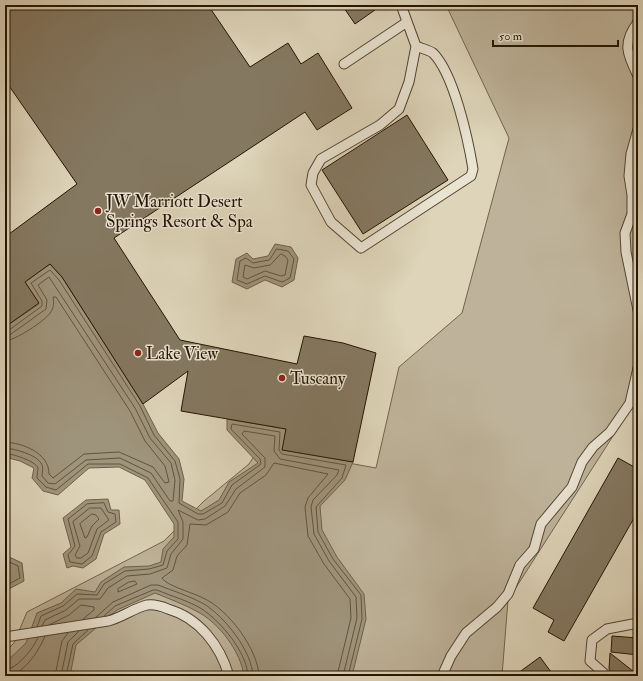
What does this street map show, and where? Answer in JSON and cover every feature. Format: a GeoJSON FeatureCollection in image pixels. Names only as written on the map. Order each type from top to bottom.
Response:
{"type":"FeatureCollection","features":[{"type":"Feature","properties":{"kind":"lane"},"geometry":{"type":"LineString","coordinates":[[401,5],[416,46],[410,82],[399,109],[380,125],[320,159],[313,174],[311,185],[332,222],[361,248],[471,176],[473,169],[460,111],[447,76],[432,52],[416,46]]}},
{"type":"Feature","properties":{"kind":"lane"},"geometry":{"type":"LineString","coordinates":[[344,64],[407,22]]}},
{"type":"Feature","properties":{"kind":"lane"},"geometry":{"type":"LineString","coordinates":[[638,22],[632,29],[627,42],[628,57],[638,76]]}},
{"type":"Feature","properties":{"kind":"lane"},"geometry":{"type":"LineString","coordinates":[[638,130],[632,154],[629,176],[632,195],[632,214],[625,233],[626,252],[638,310]]}},
{"type":"Feature","properties":{"kind":"lane"},"geometry":{"type":"LineString","coordinates":[[442,676],[451,656],[466,633],[497,608],[508,594],[520,565],[534,549],[541,524],[572,487],[582,462],[593,447],[610,432],[630,403],[638,368]]}},
{"type":"Feature","properties":{"kind":"lane"},"geometry":{"type":"LineString","coordinates":[[5,637],[108,621],[120,618],[145,606],[155,604],[174,610],[196,622],[212,640],[226,665],[229,676]]}},
{"type":"Feature","properties":{"kind":"lane"},"geometry":{"type":"LineString","coordinates":[[607,676],[590,661],[592,640],[607,629],[638,623]]}},
{"type":"Feature","properties":{"kind":"shaded area"},"geometry":{"type":"Polygon","coordinates":[[[446,5],[638,5],[638,364],[622,422],[508,600],[502,676],[5,676],[5,652],[14,643],[27,612],[164,541],[204,501],[249,464],[260,447],[376,468],[399,367],[462,313],[509,138],[446,5]]]}},
{"type":"Feature","properties":{"kind":"water"},"geometry":{"type":"Polygon","coordinates":[[[275,244],[291,247],[298,258],[294,280],[282,287],[265,280],[247,289],[232,282],[236,259],[247,253],[253,259],[268,256],[275,244]]]}},
{"type":"Feature","properties":{"kind":"water"},"geometry":{"type":"Polygon","coordinates":[[[50,264],[62,277],[143,404],[158,433],[179,459],[184,479],[182,501],[201,511],[219,500],[229,482],[258,463],[227,430],[227,419],[286,429],[283,450],[353,462],[345,480],[320,506],[322,530],[337,557],[364,594],[366,619],[352,676],[244,676],[234,648],[214,623],[193,609],[155,593],[117,610],[76,645],[70,676],[5,676],[5,663],[26,643],[37,613],[61,603],[76,589],[95,592],[101,582],[124,567],[149,566],[161,562],[163,549],[174,537],[174,524],[145,480],[119,467],[89,468],[58,495],[43,491],[32,478],[34,468],[20,461],[5,457],[5,327],[39,304],[25,282],[50,264]]]}},
{"type":"Feature","properties":{"kind":"water"},"geometry":{"type":"Polygon","coordinates":[[[108,499],[111,510],[119,510],[120,524],[104,534],[96,559],[83,568],[73,566],[67,568],[63,554],[71,547],[63,518],[86,500],[108,499]]]}},
{"type":"Feature","properties":{"kind":"water"},"geometry":{"type":"Polygon","coordinates":[[[5,555],[22,563],[24,581],[5,591],[5,555]]]}},
{"type":"Feature","properties":{"kind":"building","name":"JW Marriott Desert Springs Resort & Spa"},"geometry":{"type":"Polygon","coordinates":[[[5,5],[208,5],[250,67],[288,43],[301,64],[318,53],[352,108],[317,130],[305,112],[114,238],[180,340],[297,364],[304,336],[343,343],[376,353],[353,462],[282,450],[286,429],[181,411],[188,371],[143,404],[62,277],[50,264],[25,282],[39,303],[5,327],[5,237],[77,184],[5,80],[5,5]]]}},
{"type":"Feature","properties":{"kind":"building"},"geometry":{"type":"Polygon","coordinates":[[[342,5],[382,5],[355,24],[342,5]]]}},
{"type":"Feature","properties":{"kind":"building"},"geometry":{"type":"Polygon","coordinates":[[[407,115],[448,180],[363,234],[322,170],[407,115]]]}},
{"type":"Feature","properties":{"kind":"building"},"geometry":{"type":"Polygon","coordinates":[[[618,458],[638,469],[638,511],[564,641],[548,632],[554,620],[533,608],[618,458]]]}},
{"type":"Feature","properties":{"kind":"building"},"geometry":{"type":"Polygon","coordinates":[[[612,636],[638,638],[638,655],[611,652],[612,636]]]}},
{"type":"Feature","properties":{"kind":"building"},"geometry":{"type":"Polygon","coordinates":[[[610,653],[638,676],[615,676],[609,669],[610,653]]]}},
{"type":"Feature","properties":{"kind":"building"},"geometry":{"type":"Polygon","coordinates":[[[540,657],[554,676],[514,676],[540,657]]]}},
{"type":"Feature","properties":{"kind":"place","name":"JW Marriott Desert Springs Resort & Spa"},"geometry":{"type":"Point","coordinates":[98,211]}},
{"type":"Feature","properties":{"kind":"place","name":"Lake View"},"geometry":{"type":"Point","coordinates":[138,353]}},
{"type":"Feature","properties":{"kind":"place","name":"Tuscany"},"geometry":{"type":"Point","coordinates":[282,378]}}]}
